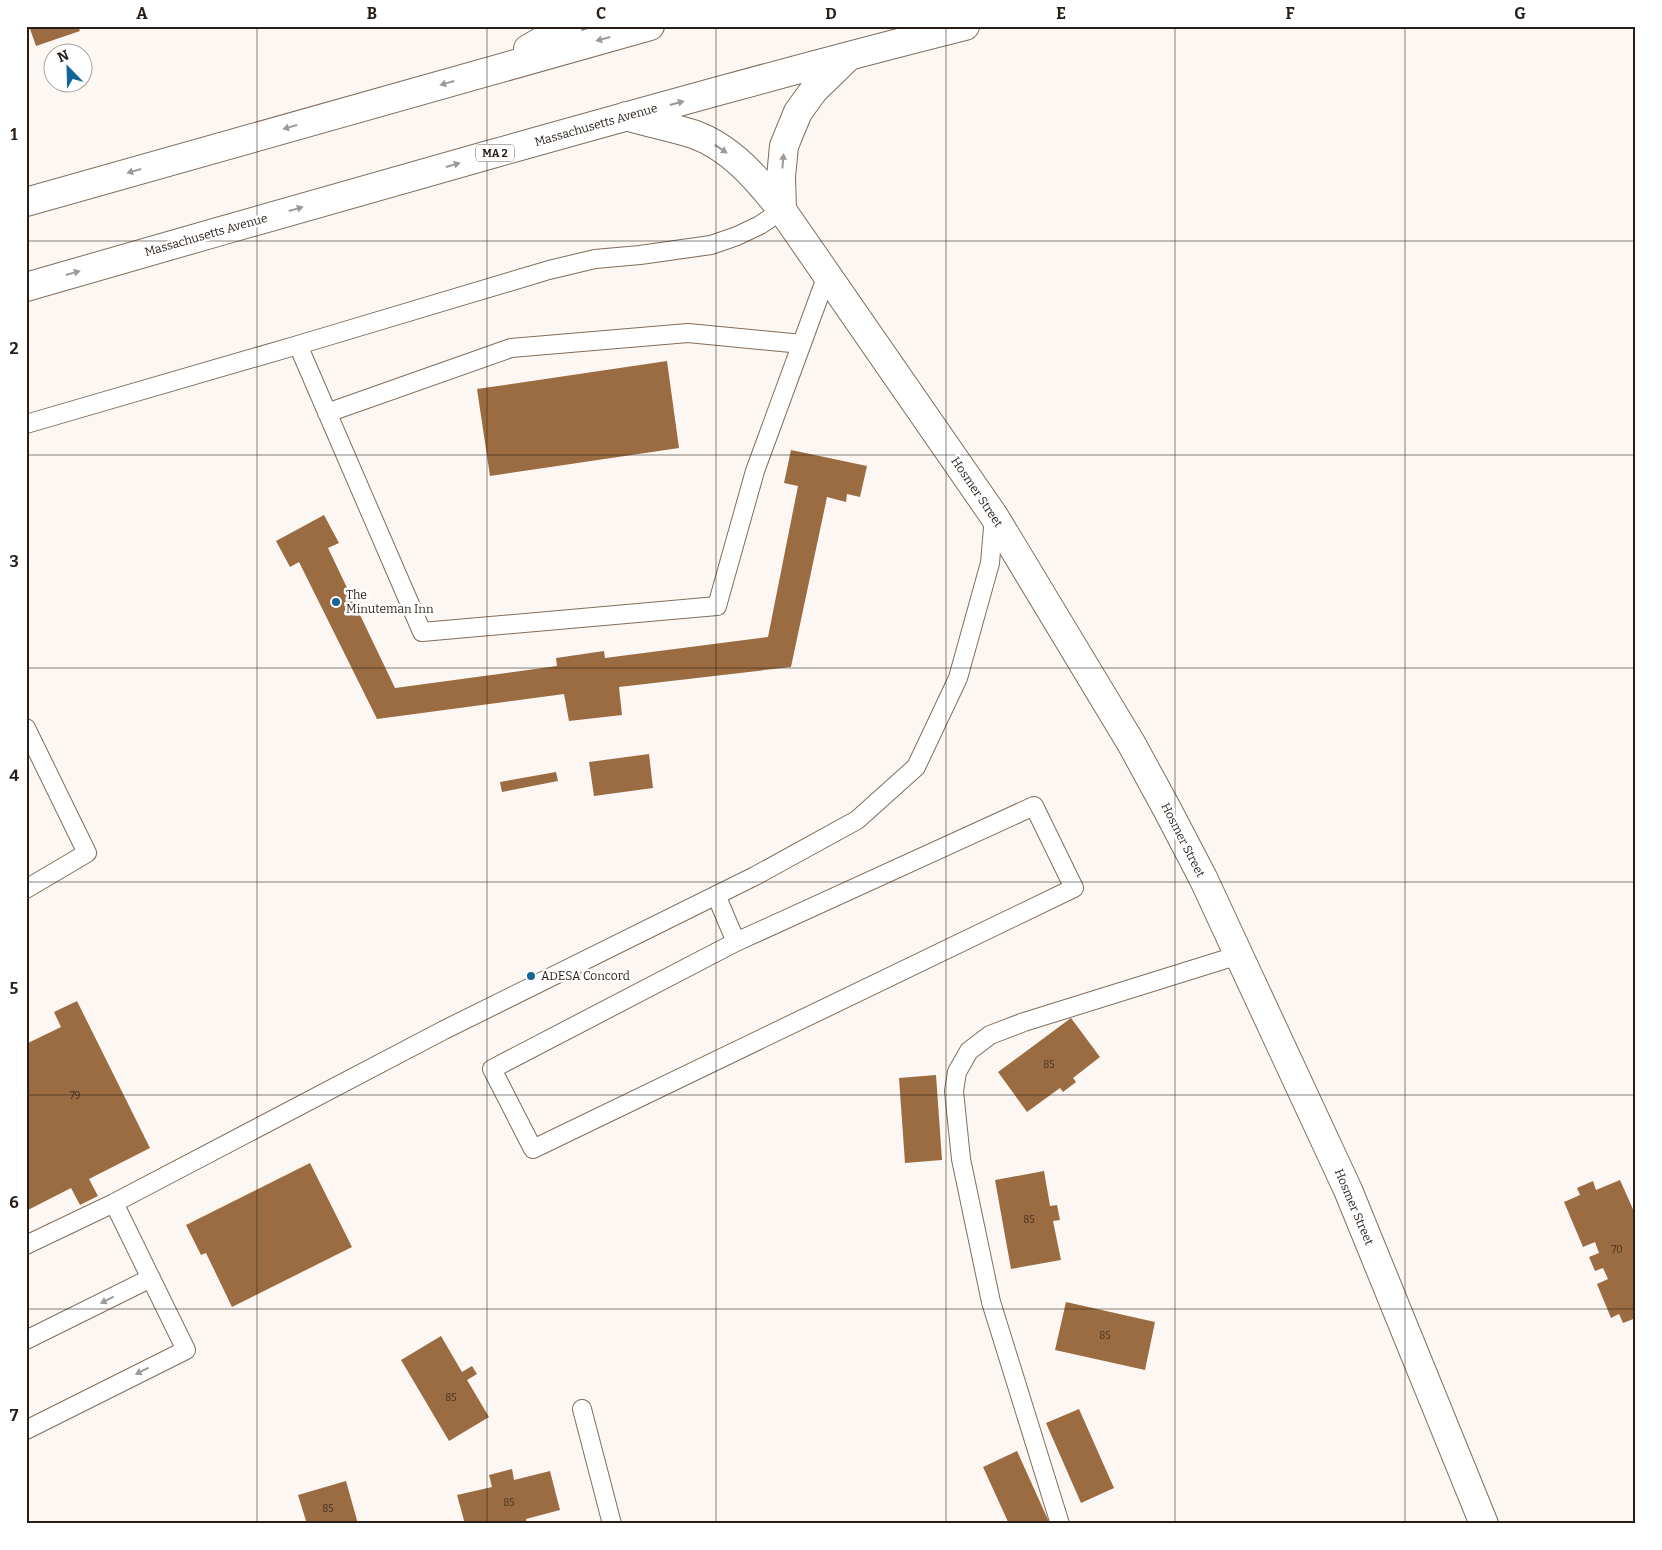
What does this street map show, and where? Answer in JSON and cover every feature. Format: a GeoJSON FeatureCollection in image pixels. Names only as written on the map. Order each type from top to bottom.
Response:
{"type":"FeatureCollection","features":[{"type":"Feature","properties":{"kind":"main road"},"geometry":{"type":"LineString","coordinates":[[485,72],[568,26]]}},
{"type":"Feature","properties":{"kind":"main road"},"geometry":{"type":"LineString","coordinates":[[26,202],[650,26]]}},
{"type":"Feature","properties":{"kind":"main road","name":"Massachusetts Avenue"},"geometry":{"type":"LineString","coordinates":[[26,287],[626,116],[965,26]]}},
{"type":"Feature","properties":{"kind":"main road"},"geometry":{"type":"LineString","coordinates":[[782,210],[781,177],[784,146],[798,112],[814,90],[850,55]]}},
{"type":"Feature","properties":{"kind":"main road","name":"Hosmer Street"},"geometry":{"type":"LineString","coordinates":[[626,116],[694,134],[723,149],[754,175],[782,210],[828,275],[994,516],[1131,743],[1198,870],[1348,1190],[1480,1523]]}},
{"type":"Feature","properties":{"kind":"lane"},"geometry":{"type":"LineString","coordinates":[[26,424],[549,270],[595,259],[711,245],[738,236],[760,225],[782,210]]}},
{"type":"Feature","properties":{"kind":"lane"},"geometry":{"type":"LineString","coordinates":[[298,345],[422,632],[717,606],[755,471],[828,275]]}},
{"type":"Feature","properties":{"kind":"lane"},"geometry":{"type":"LineString","coordinates":[[327,413],[511,348],[688,333],[802,344]]}},
{"type":"Feature","properties":{"kind":"lane"},"geometry":{"type":"LineString","coordinates":[[26,1245],[114,1203],[444,1030],[716,895],[857,820],[916,767],[958,678],[990,563],[994,516]]}},
{"type":"Feature","properties":{"kind":"lane"},"geometry":{"type":"LineString","coordinates":[[26,728],[88,852],[27,885]]}},
{"type":"Feature","properties":{"kind":"lane"},"geometry":{"type":"LineString","coordinates":[[1034,806],[1074,888],[533,1149],[492,1069],[736,942],[1034,806]]}},
{"type":"Feature","properties":{"kind":"lane"},"geometry":{"type":"LineString","coordinates":[[716,895],[736,942]]}},
{"type":"Feature","properties":{"kind":"lane"},"geometry":{"type":"LineString","coordinates":[[1060,1524],[991,1302],[961,1159],[954,1091],[958,1072],[969,1051],[990,1035],[1024,1022],[1239,955]]}},
{"type":"Feature","properties":{"kind":"lane"},"geometry":{"type":"LineString","coordinates":[[26,1430],[186,1350],[114,1203]]}},
{"type":"Feature","properties":{"kind":"lane"},"geometry":{"type":"LineString","coordinates":[[26,1340],[150,1278]]}},
{"type":"Feature","properties":{"kind":"lane"},"geometry":{"type":"LineString","coordinates":[[582,1409],[612,1524]]}},
{"type":"Feature","properties":{"kind":"building"},"geometry":{"type":"Polygon","coordinates":[[[29,26],[78,26],[80,31],[48,42],[42,42],[42,44],[36,46],[29,26]]]}},
{"type":"Feature","properties":{"kind":"building"},"geometry":{"type":"Polygon","coordinates":[[[667,361],[679,448],[490,476],[477,389],[667,361]]]}},
{"type":"Feature","properties":{"kind":"building","name":"The Minuteman Inn"},"geometry":{"type":"Polygon","coordinates":[[[791,450],[867,466],[860,497],[847,494],[846,502],[827,497],[791,667],[619,687],[622,715],[569,721],[564,694],[377,719],[299,562],[290,567],[276,541],[324,515],[339,543],[328,548],[395,688],[557,666],[556,658],[604,651],[605,658],[768,637],[798,486],[784,483],[791,450]]]}},
{"type":"Feature","properties":{"kind":"building"},"geometry":{"type":"Polygon","coordinates":[[[649,754],[653,788],[594,796],[589,762],[649,754]]]}},
{"type":"Feature","properties":{"kind":"building"},"geometry":{"type":"Polygon","coordinates":[[[556,772],[558,781],[502,792],[500,782],[556,772]]]}},
{"type":"Feature","properties":{"kind":"building"},"geometry":{"type":"Polygon","coordinates":[[[77,1001],[150,1148],[89,1179],[98,1196],[80,1205],[71,1188],[26,1211],[26,1044],[61,1027],[54,1012],[77,1001]]]}},
{"type":"Feature","properties":{"kind":"building"},"geometry":{"type":"Polygon","coordinates":[[[1071,1018],[1100,1057],[1073,1078],[1076,1082],[1063,1092],[1060,1088],[1027,1112],[998,1072],[1071,1018]]]}},
{"type":"Feature","properties":{"kind":"building"},"geometry":{"type":"Polygon","coordinates":[[[936,1075],[942,1160],[905,1163],[899,1078],[936,1075]]]}},
{"type":"Feature","properties":{"kind":"building"},"geometry":{"type":"Polygon","coordinates":[[[310,1163],[352,1247],[232,1307],[206,1253],[201,1255],[186,1225],[310,1163]]]}},
{"type":"Feature","properties":{"kind":"building"},"geometry":{"type":"Polygon","coordinates":[[[1044,1171],[1050,1206],[1057,1205],[1060,1220],[1053,1221],[1061,1260],[1011,1269],[995,1180],[1044,1171]]]}},
{"type":"Feature","properties":{"kind":"building"},"geometry":{"type":"Polygon","coordinates":[[[1620,1180],[1636,1216],[1636,1318],[1623,1323],[1619,1314],[1611,1318],[1597,1284],[1608,1279],[1603,1268],[1595,1271],[1589,1257],[1599,1253],[1595,1242],[1583,1247],[1564,1202],[1580,1195],[1577,1188],[1593,1181],[1596,1190],[1620,1180]]]}},
{"type":"Feature","properties":{"kind":"building"},"geometry":{"type":"Polygon","coordinates":[[[1066,1302],[1155,1322],[1145,1370],[1055,1350],[1066,1302]]]}},
{"type":"Feature","properties":{"kind":"building"},"geometry":{"type":"Polygon","coordinates":[[[441,1336],[462,1372],[472,1366],[477,1374],[467,1380],[489,1417],[449,1441],[401,1360],[441,1336]]]}},
{"type":"Feature","properties":{"kind":"building"},"geometry":{"type":"Polygon","coordinates":[[[1079,1409],[1114,1488],[1081,1503],[1046,1423],[1079,1409]]]}},
{"type":"Feature","properties":{"kind":"building"},"geometry":{"type":"Polygon","coordinates":[[[1017,1451],[1050,1524],[1009,1524],[983,1467],[1017,1451]]]}},
{"type":"Feature","properties":{"kind":"building"},"geometry":{"type":"Polygon","coordinates":[[[512,1469],[514,1480],[550,1471],[560,1510],[526,1519],[527,1524],[465,1524],[457,1495],[492,1487],[489,1475],[512,1469]]]}},
{"type":"Feature","properties":{"kind":"building"},"geometry":{"type":"Polygon","coordinates":[[[346,1481],[358,1524],[307,1524],[298,1495],[346,1481]]]}},
{"type":"Feature","properties":{"kind":"place","name":"The Minuteman Inn"},"geometry":{"type":"Point","coordinates":[336,602]}},
{"type":"Feature","properties":{"kind":"place","name":"ADESA Concord"},"geometry":{"type":"Point","coordinates":[531,976]}}]}
